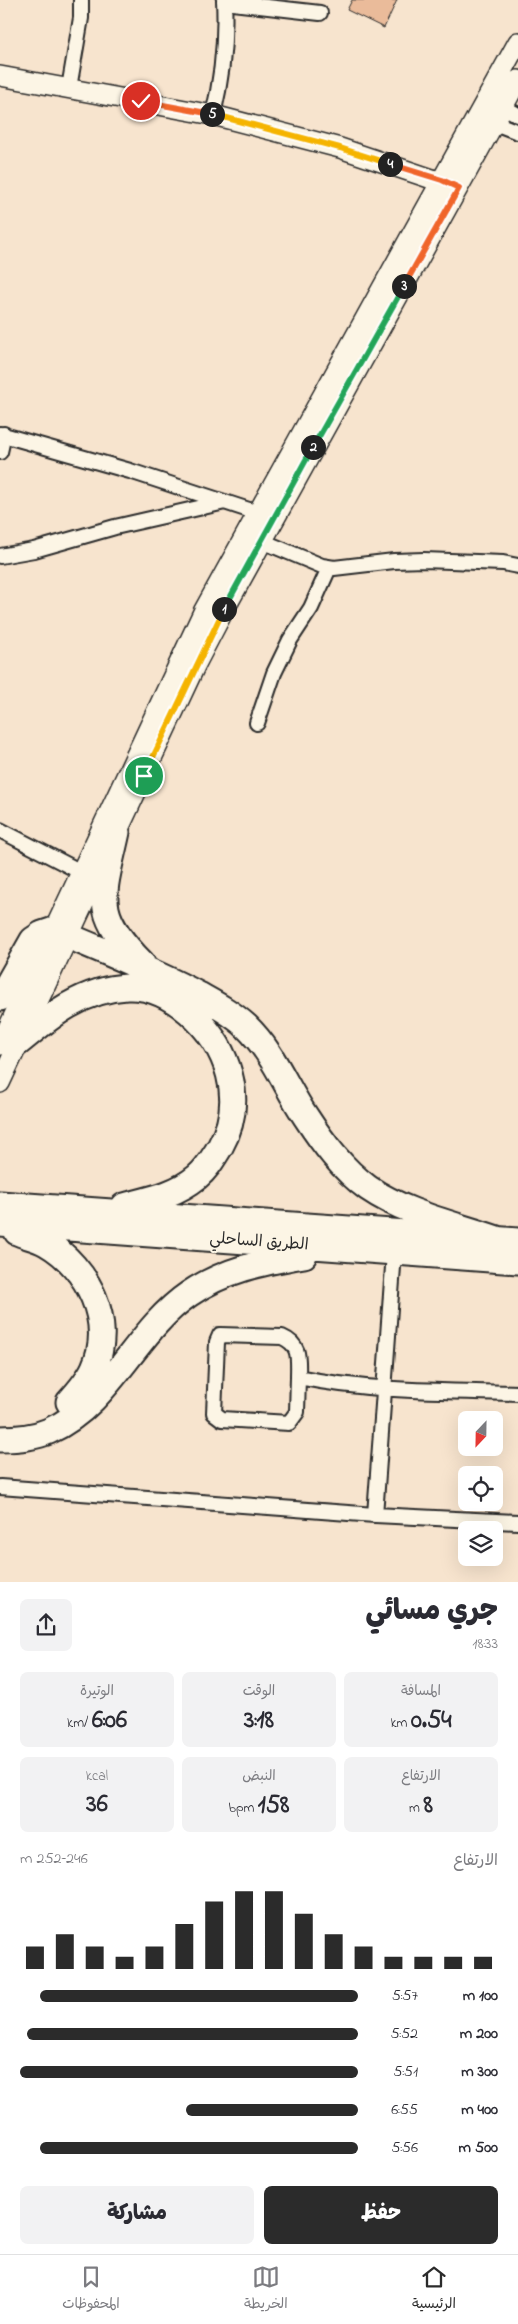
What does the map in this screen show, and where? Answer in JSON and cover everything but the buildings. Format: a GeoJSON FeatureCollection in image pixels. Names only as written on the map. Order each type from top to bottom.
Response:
{"type":"FeatureCollection","features":[{"type":"Feature","properties":{"kind":"highway"},"geometry":{"type":"LineString","coordinates":[[117,832],[104,892],[104,907],[108,920],[123,944],[147,969]]}},
{"type":"Feature","properties":{"kind":"highway"},"geometry":{"type":"LineString","coordinates":[[0,998],[33,940],[42,934],[62,934],[147,969],[223,1008],[246,1026],[278,1067],[304,1115],[330,1151],[368,1188],[426,1217],[507,1240]]}},
{"type":"Feature","properties":{"kind":"highway"},"geometry":{"type":"LineString","coordinates":[[9,1044],[55,1012],[83,997],[128,987],[150,990],[176,1001],[199,1021],[217,1043],[229,1070],[233,1111],[225,1136],[209,1165],[191,1181],[169,1194],[105,1212]]}},
{"type":"Feature","properties":{"kind":"highway","name":"الطريق الساحلي"},"geometry":{"type":"LineString","coordinates":[[0,1204],[507,1240]]}},
{"type":"Feature","properties":{"kind":"highway","name":"الطريق الساحلي"},"geometry":{"type":"LineString","coordinates":[[0,1223],[518,1261]]}},
{"type":"Feature","properties":{"kind":"highway"},"geometry":{"type":"LineString","coordinates":[[0,1228],[45,1243],[63,1255],[81,1276],[94,1296],[99,1310],[102,1339],[94,1368],[69,1402],[57,1410],[34,1420],[15,1423],[0,1422]]}},
{"type":"Feature","properties":{"kind":"highway"},"geometry":{"type":"LineString","coordinates":[[0,1439],[23,1439],[47,1432],[71,1418],[93,1400],[160,1319],[190,1293],[233,1271],[259,1263],[343,1248]]}},
{"type":"Feature","properties":{"kind":"main road"},"geometry":{"type":"LineString","coordinates":[[503,106],[518,42]]}},
{"type":"Feature","properties":{"kind":"main road"},"geometry":{"type":"LineString","coordinates":[[0,76],[213,114],[340,148],[442,180],[459,188]]}},
{"type":"Feature","properties":{"kind":"main road"},"geometry":{"type":"LineString","coordinates":[[0,1082],[9,1044],[62,934],[117,832],[196,664],[262,541],[518,80]]}},
{"type":"Feature","properties":{"kind":"main road"},"geometry":{"type":"LineString","coordinates":[[62,934],[81,872],[204,610],[478,115],[503,106]]}},
{"type":"Feature","properties":{"kind":"street"},"geometry":{"type":"LineString","coordinates":[[69,88],[81,18],[81,0]]}},
{"type":"Feature","properties":{"kind":"street"},"geometry":{"type":"LineString","coordinates":[[213,114],[218,95],[223,53],[224,1],[320,13]]}},
{"type":"Feature","properties":{"kind":"street"},"geometry":{"type":"LineString","coordinates":[[478,115],[494,124],[518,132]]}},
{"type":"Feature","properties":{"kind":"street"},"geometry":{"type":"LineString","coordinates":[[0,452],[2,434],[79,455],[258,513]]}},
{"type":"Feature","properties":{"kind":"street"},"geometry":{"type":"LineString","coordinates":[[0,556],[34,550],[115,528],[226,502]]}},
{"type":"Feature","properties":{"kind":"street"},"geometry":{"type":"LineString","coordinates":[[262,541],[330,568],[424,560],[518,566]]}},
{"type":"Feature","properties":{"kind":"street"},"geometry":{"type":"LineString","coordinates":[[257,723],[274,673],[290,640],[311,608],[330,568]]}},
{"type":"Feature","properties":{"kind":"street"},"geometry":{"type":"LineString","coordinates":[[0,830],[81,872]]}},
{"type":"Feature","properties":{"kind":"street"},"geometry":{"type":"LineString","coordinates":[[376,1515],[394,1253]]}},
{"type":"Feature","properties":{"kind":"street"},"geometry":{"type":"LineString","coordinates":[[220,1335],[282,1337],[290,1340],[298,1350],[298,1378],[297,1412],[289,1423],[222,1418],[214,1413],[217,1342],[220,1335]]}},
{"type":"Feature","properties":{"kind":"street"},"geometry":{"type":"LineString","coordinates":[[298,1378],[384,1388],[518,1393]]}},
{"type":"Feature","properties":{"kind":"street"},"geometry":{"type":"LineString","coordinates":[[0,1487],[376,1515],[518,1522]]}},
{"type":"Feature","properties":{"kind":"route"},"geometry":{"type":"LineString","coordinates":[[141,101],[213,114],[340,148],[442,180],[459,188],[221,616],[196,664],[144,776]]}}]}
